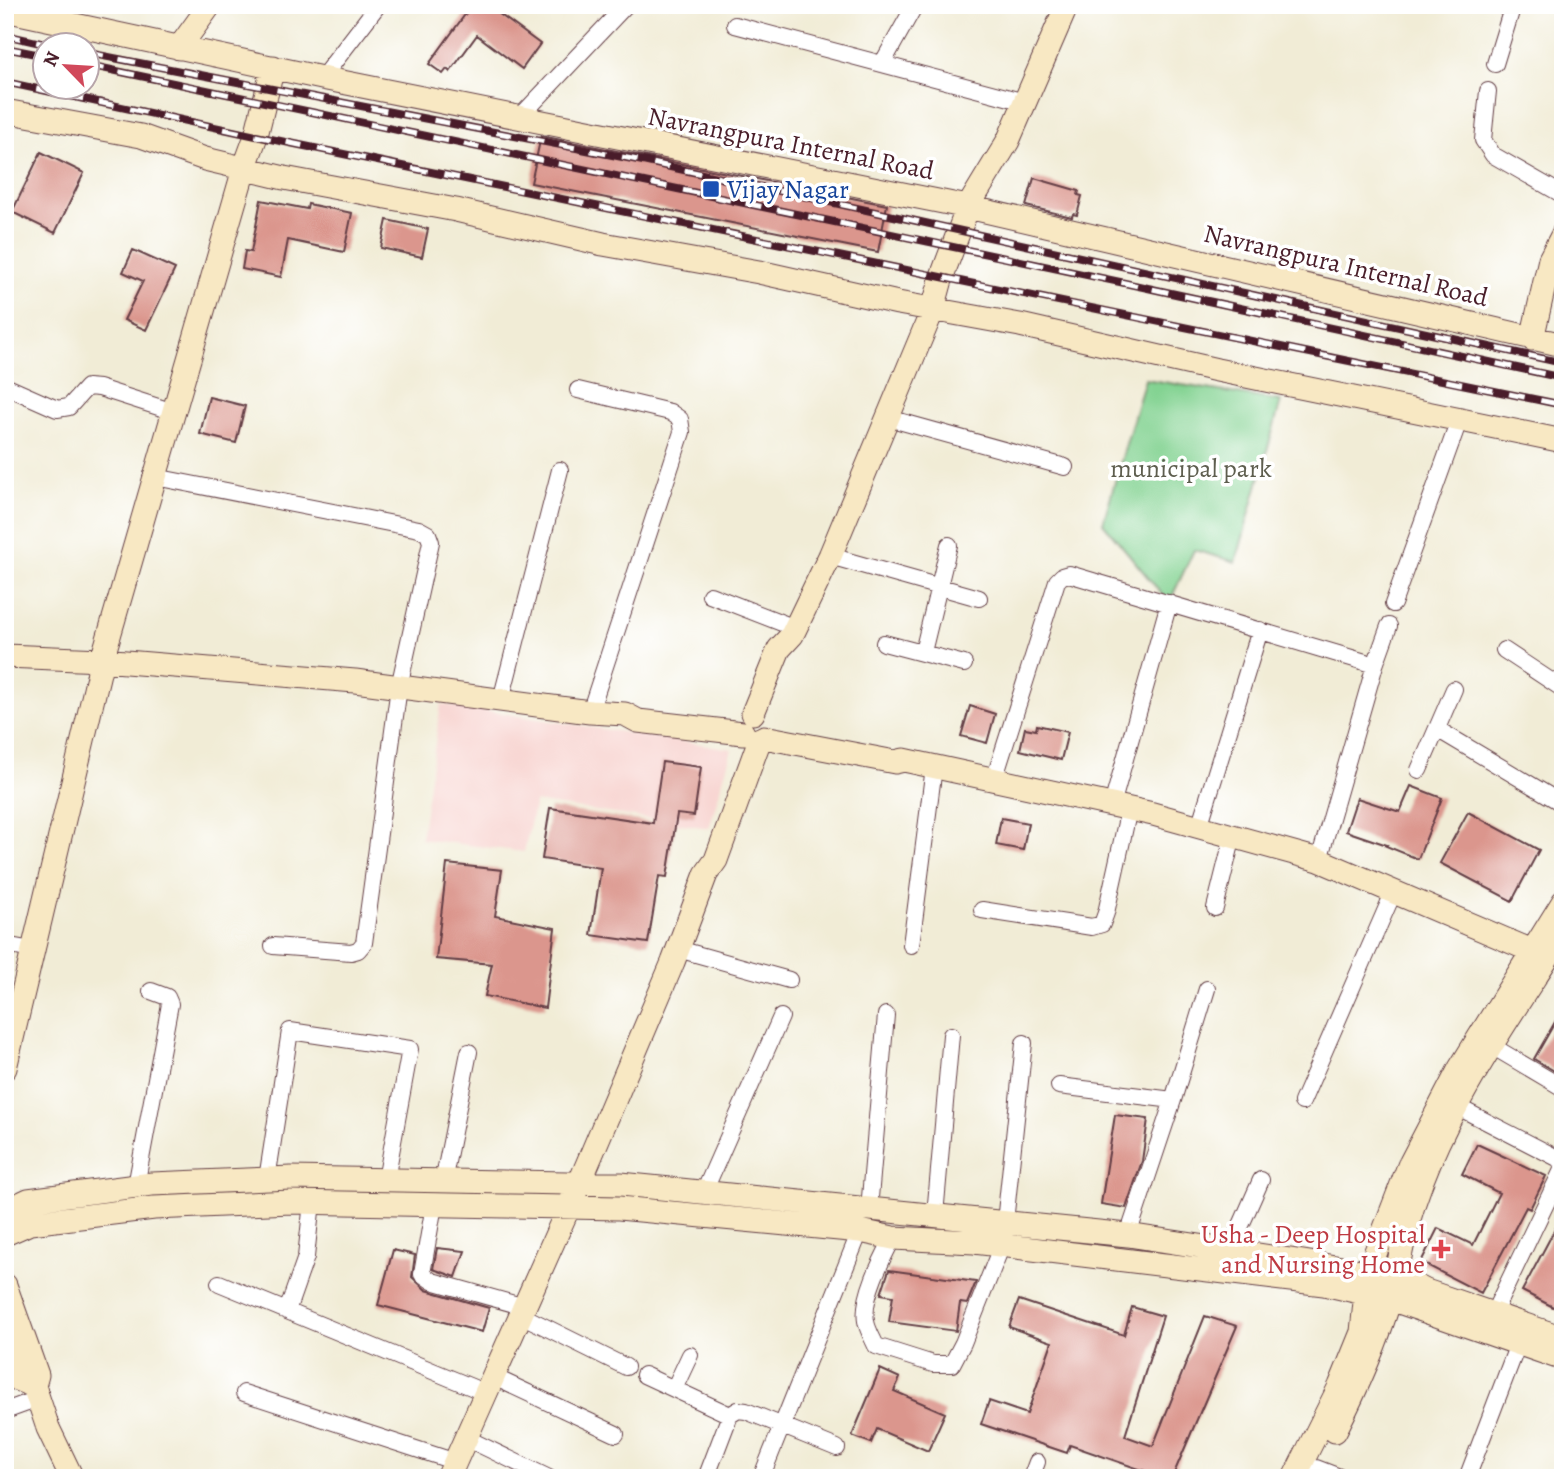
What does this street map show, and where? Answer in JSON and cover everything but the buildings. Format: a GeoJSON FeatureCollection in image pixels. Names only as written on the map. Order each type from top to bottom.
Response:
{"type":"FeatureCollection","features":[{"type":"Feature","properties":{"kind":"street"},"geometry":{"type":"LineString","coordinates":[[179,48],[210,5]]}},
{"type":"Feature","properties":{"kind":"street"},"geometry":{"type":"LineString","coordinates":[[322,78],[378,5]]}},
{"type":"Feature","properties":{"kind":"street"},"geometry":{"type":"LineString","coordinates":[[520,117],[626,5]]}},
{"type":"Feature","properties":{"kind":"street"},"geometry":{"type":"LineString","coordinates":[[882,64],[915,5]]}},
{"type":"Feature","properties":{"kind":"street"},"geometry":{"type":"LineString","coordinates":[[244,1394],[452,1470],[579,1184],[678,949],[706,874],[716,860],[779,649],[794,631],[830,556],[933,309],[942,276],[968,207],[1008,141],[1067,5]]}},
{"type":"Feature","properties":{"kind":"street"},"geometry":{"type":"LineString","coordinates":[[1495,64],[1513,5]]}},
{"type":"Feature","properties":{"kind":"street","name":"Navrangpura Internal Road"},"geometry":{"type":"LineString","coordinates":[[5,10],[322,78],[968,207],[1563,345]]}},
{"type":"Feature","properties":{"kind":"street"},"geometry":{"type":"LineString","coordinates":[[735,25],[1025,102]]}},
{"type":"Feature","properties":{"kind":"street"},"geometry":{"type":"LineString","coordinates":[[5,1068],[102,660],[244,169],[256,136],[273,67]]}},
{"type":"Feature","properties":{"kind":"street"},"geometry":{"type":"LineString","coordinates":[[1488,91],[1483,139],[1493,155],[1563,195]]}},
{"type":"Feature","properties":{"kind":"street"},"geometry":{"type":"LineString","coordinates":[[5,111],[141,136],[205,159],[244,169],[456,209],[603,244],[759,272],[1020,325],[1217,370],[1563,441]]}},
{"type":"Feature","properties":{"kind":"street"},"geometry":{"type":"LineString","coordinates":[[1532,339],[1550,259],[1563,234]]}},
{"type":"Feature","properties":{"kind":"street"},"geometry":{"type":"LineString","coordinates":[[5,386],[57,409],[69,407],[87,387],[99,388],[174,412]]}},
{"type":"Feature","properties":{"kind":"street"},"geometry":{"type":"LineString","coordinates":[[579,390],[670,412],[680,419],[682,432],[590,712]]}},
{"type":"Feature","properties":{"kind":"street"},"geometry":{"type":"LineString","coordinates":[[888,418],[1065,467]]}},
{"type":"Feature","properties":{"kind":"street"},"geometry":{"type":"LineString","coordinates":[[1392,604],[1460,418]]}},
{"type":"Feature","properties":{"kind":"street"},"geometry":{"type":"LineString","coordinates":[[501,700],[561,470]]}},
{"type":"Feature","properties":{"kind":"street"},"geometry":{"type":"LineString","coordinates":[[155,477],[419,529],[428,534],[431,542],[399,687],[364,943],[358,950],[351,951],[273,946]]}},
{"type":"Feature","properties":{"kind":"street"},"geometry":{"type":"LineString","coordinates":[[923,652],[949,545]]}},
{"type":"Feature","properties":{"kind":"street"},"geometry":{"type":"LineString","coordinates":[[830,556],[979,598]]}},
{"type":"Feature","properties":{"kind":"street"},"geometry":{"type":"LineString","coordinates":[[994,780],[1057,582],[1069,573],[1375,664]]}},
{"type":"Feature","properties":{"kind":"street"},"geometry":{"type":"LineString","coordinates":[[710,595],[794,631]]}},
{"type":"Feature","properties":{"kind":"street"},"geometry":{"type":"LineString","coordinates":[[982,910],[1092,927],[1102,923],[1106,913],[1120,807],[1169,603]]}},
{"type":"Feature","properties":{"kind":"street"},"geometry":{"type":"LineString","coordinates":[[1319,860],[1388,626]]}},
{"type":"Feature","properties":{"kind":"street"},"geometry":{"type":"LineString","coordinates":[[1199,827],[1259,630]]}},
{"type":"Feature","properties":{"kind":"street"},"geometry":{"type":"LineString","coordinates":[[884,643],[964,664]]}},
{"type":"Feature","properties":{"kind":"street"},"geometry":{"type":"LineString","coordinates":[[1504,650],[1563,688]]}},
{"type":"Feature","properties":{"kind":"street"},"geometry":{"type":"LineString","coordinates":[[5,656],[102,660],[399,687],[590,712],[625,714],[641,706],[898,752],[904,760],[1120,807],[1319,860],[1540,954]]}},
{"type":"Feature","properties":{"kind":"street"},"geometry":{"type":"LineString","coordinates":[[1419,770],[1454,689]]}},
{"type":"Feature","properties":{"kind":"street"},"geometry":{"type":"LineString","coordinates":[[1437,729],[1563,804]]}},
{"type":"Feature","properties":{"kind":"street"},"geometry":{"type":"LineString","coordinates":[[911,945],[934,767]]}},
{"type":"Feature","properties":{"kind":"street"},"geometry":{"type":"LineString","coordinates":[[1215,908],[1233,836]]}},
{"type":"Feature","properties":{"kind":"street"},"geometry":{"type":"LineString","coordinates":[[1302,1102],[1394,891]]}},
{"type":"Feature","properties":{"kind":"street"},"geometry":{"type":"LineString","coordinates":[[1342,1478],[1313,1473],[1355,1392],[1379,1336],[1396,1276],[1401,1245],[1423,1174],[1540,954],[1563,902]]}},
{"type":"Feature","properties":{"kind":"street"},"geometry":{"type":"LineString","coordinates":[[1294,1478],[1340,1386],[1362,1332],[1368,1272],[1409,1166],[1460,1068],[1540,954],[1563,933]]}},
{"type":"Feature","properties":{"kind":"street"},"geometry":{"type":"LineString","coordinates":[[5,945],[32,950]]}},
{"type":"Feature","properties":{"kind":"street"},"geometry":{"type":"LineString","coordinates":[[678,949],[789,980]]}},
{"type":"Feature","properties":{"kind":"street"},"geometry":{"type":"LineString","coordinates":[[1128,1236],[1207,989]]}},
{"type":"Feature","properties":{"kind":"street"},"geometry":{"type":"LineString","coordinates":[[136,1186],[170,1004],[167,997],[151,991]]}},
{"type":"Feature","properties":{"kind":"street"},"geometry":{"type":"LineString","coordinates":[[869,1209],[886,1015]]}},
{"type":"Feature","properties":{"kind":"street"},"geometry":{"type":"LineString","coordinates":[[704,1192],[781,1017]]}},
{"type":"Feature","properties":{"kind":"street"},"geometry":{"type":"LineString","coordinates":[[267,1179],[290,1031],[410,1049],[386,1180]]}},
{"type":"Feature","properties":{"kind":"street"},"geometry":{"type":"LineString","coordinates":[[935,1215],[951,1035]]}},
{"type":"Feature","properties":{"kind":"street"},"geometry":{"type":"LineString","coordinates":[[1005,1222],[1024,1043]]}},
{"type":"Feature","properties":{"kind":"street"},"geometry":{"type":"LineString","coordinates":[[1492,1046],[1563,1088]]}},
{"type":"Feature","properties":{"kind":"street"},"geometry":{"type":"LineString","coordinates":[[443,1182],[468,1052]]}},
{"type":"Feature","properties":{"kind":"street"},"geometry":{"type":"LineString","coordinates":[[1059,1086],[1173,1100]]}},
{"type":"Feature","properties":{"kind":"street"},"geometry":{"type":"LineString","coordinates":[[1458,1107],[1563,1161]]}},
{"type":"Feature","properties":{"kind":"street"},"geometry":{"type":"LineString","coordinates":[[1493,1314],[1563,1168]]}},
{"type":"Feature","properties":{"kind":"street"},"geometry":{"type":"LineString","coordinates":[[5,1211],[28,1200],[136,1186],[267,1179],[621,1184],[1128,1236],[1396,1276],[1426,1291],[1563,1338]]}},
{"type":"Feature","properties":{"kind":"street"},"geometry":{"type":"LineString","coordinates":[[1233,1251],[1238,1232],[1261,1180]]}},
{"type":"Feature","properties":{"kind":"street"},"geometry":{"type":"LineString","coordinates":[[287,1311],[306,1258],[312,1202]]}},
{"type":"Feature","properties":{"kind":"street"},"geometry":{"type":"LineString","coordinates":[[5,1234],[30,1223],[154,1208],[312,1202],[619,1208],[860,1231],[893,1238],[1002,1245],[1325,1284],[1390,1299],[1563,1359]]}},
{"type":"Feature","properties":{"kind":"street"},"geometry":{"type":"LineString","coordinates":[[434,1205],[422,1274],[432,1281],[523,1311],[626,1367]]}},
{"type":"Feature","properties":{"kind":"street"},"geometry":{"type":"LineString","coordinates":[[761,1478],[860,1231]]}},
{"type":"Feature","properties":{"kind":"street"},"geometry":{"type":"LineString","coordinates":[[893,1238],[878,1267],[867,1306],[866,1322],[876,1346],[933,1364],[952,1364],[1002,1245]]}},
{"type":"Feature","properties":{"kind":"street"},"geometry":{"type":"LineString","coordinates":[[219,1283],[617,1434]]}},
{"type":"Feature","properties":{"kind":"street"},"geometry":{"type":"LineString","coordinates":[[5,1285],[37,1375],[36,1393],[48,1428],[72,1478]]}},
{"type":"Feature","properties":{"kind":"street"},"geometry":{"type":"LineString","coordinates":[[5,1342],[19,1380],[36,1393]]}},
{"type":"Feature","properties":{"kind":"street"},"geometry":{"type":"LineString","coordinates":[[1467,1478],[1518,1343]]}},
{"type":"Feature","properties":{"kind":"street"},"geometry":{"type":"LineString","coordinates":[[674,1389],[690,1355]]}},
{"type":"Feature","properties":{"kind":"street"},"geometry":{"type":"LineString","coordinates":[[644,1375],[730,1415]]}},
{"type":"Feature","properties":{"kind":"street"},"geometry":{"type":"LineString","coordinates":[[5,1410],[36,1393]]}},
{"type":"Feature","properties":{"kind":"street"},"geometry":{"type":"LineString","coordinates":[[706,1478],[730,1415],[738,1410],[837,1448]]}},
{"type":"Feature","properties":{"kind":"street"},"geometry":{"type":"LineString","coordinates":[[466,1438],[549,1478]]}},
{"type":"Feature","properties":{"kind":"shaded area"},"geometry":{"type":"Polygon","coordinates":[[[441,704],[732,749],[709,828],[535,802],[524,852],[421,839],[441,704]]]}},
{"type":"Feature","properties":{"kind":"green space","name":"municipal park"},"geometry":{"type":"Polygon","coordinates":[[[1145,379],[1281,401],[1236,562],[1194,550],[1169,603],[1103,523],[1145,379]]]}},
{"type":"Feature","properties":{"kind":"railway"},"geometry":{"type":"LineString","coordinates":[[5,35],[32,41]]}},
{"type":"Feature","properties":{"kind":"railway"},"geometry":{"type":"LineString","coordinates":[[5,48],[32,53]]}},
{"type":"Feature","properties":{"kind":"railway"},"geometry":{"type":"LineString","coordinates":[[102,56],[643,161],[1563,363]]}},
{"type":"Feature","properties":{"kind":"railway"},"geometry":{"type":"LineString","coordinates":[[102,68],[1563,378]]}},
{"type":"Feature","properties":{"kind":"railway"},"geometry":{"type":"LineString","coordinates":[[5,82],[1563,405]]}},
{"type":"Feature","properties":{"kind":"place","name":"Vijay Nagar"},"geometry":{"type":"Point","coordinates":[711,189]}},
{"type":"Feature","properties":{"kind":"place","name":"Usha - Deep Hospital and Nursing Home"},"geometry":{"type":"Point","coordinates":[1441,1249]}}]}
